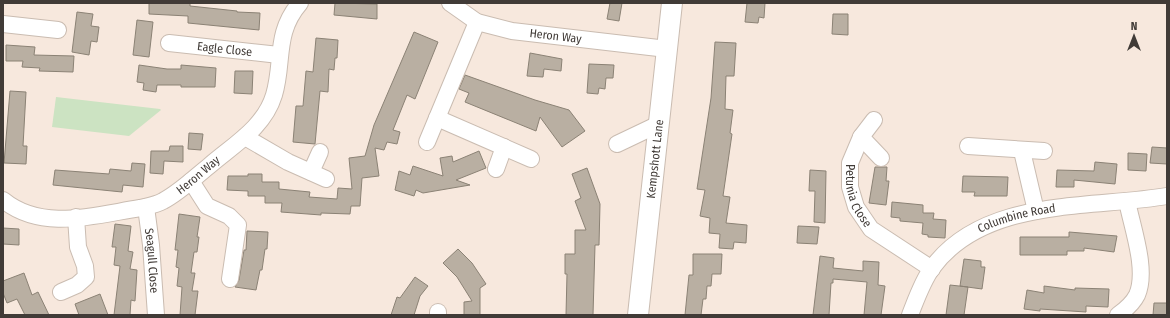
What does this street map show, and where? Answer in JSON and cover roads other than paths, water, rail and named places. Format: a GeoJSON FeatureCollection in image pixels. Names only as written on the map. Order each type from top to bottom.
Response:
{"type":"FeatureCollection","features":[{"type":"Feature","properties":{"kind":"street","name":"Heron Way"},"geometry":{"type":"LineString","coordinates":[[3,200],[19,210],[38,217],[58,219],[76,218],[146,207],[168,198],[245,137],[258,124],[271,103],[276,88],[279,55],[286,27],[300,3]]}},
{"type":"Feature","properties":{"kind":"street","name":"Heron Way"},"geometry":{"type":"LineString","coordinates":[[450,3],[477,22],[524,33],[667,49]]}},
{"type":"Feature","properties":{"kind":"street","name":"Kempshott Lane"},"geometry":{"type":"LineString","coordinates":[[638,315],[672,3]]}},
{"type":"Feature","properties":{"kind":"street"},"geometry":{"type":"LineString","coordinates":[[427,142],[477,22]]}},
{"type":"Feature","properties":{"kind":"street"},"geometry":{"type":"LineString","coordinates":[[3,24],[58,30]]}},
{"type":"Feature","properties":{"kind":"street","name":"Eagle Close"},"geometry":{"type":"LineString","coordinates":[[169,43],[279,55]]}},
{"type":"Feature","properties":{"kind":"street"},"geometry":{"type":"LineString","coordinates":[[437,118],[531,159]]}},
{"type":"Feature","properties":{"kind":"street","name":"Petunia Close"},"geometry":{"type":"LineString","coordinates":[[874,120],[861,137],[850,163],[850,187],[856,207],[871,229],[932,268]]}},
{"type":"Feature","properties":{"kind":"street"},"geometry":{"type":"LineString","coordinates":[[617,144],[659,124]]}},
{"type":"Feature","properties":{"kind":"street"},"geometry":{"type":"LineString","coordinates":[[245,137],[288,162],[326,179]]}},
{"type":"Feature","properties":{"kind":"street","name":"Petunia Close"},"geometry":{"type":"LineString","coordinates":[[861,137],[880,158]]}},
{"type":"Feature","properties":{"kind":"street"},"geometry":{"type":"LineString","coordinates":[[968,146],[1022,151],[1044,151]]}},
{"type":"Feature","properties":{"kind":"street"},"geometry":{"type":"LineString","coordinates":[[496,169],[504,147]]}},
{"type":"Feature","properties":{"kind":"street"},"geometry":{"type":"LineString","coordinates":[[1022,151],[1036,211]]}},
{"type":"Feature","properties":{"kind":"street"},"geometry":{"type":"LineString","coordinates":[[311,172],[320,152]]}},
{"type":"Feature","properties":{"kind":"street"},"geometry":{"type":"LineString","coordinates":[[191,181],[207,206],[229,216],[238,225],[230,279]]}},
{"type":"Feature","properties":{"kind":"street","name":"Columbine Road"},"geometry":{"type":"LineString","coordinates":[[910,315],[932,268],[951,247],[979,229],[1036,211],[1059,206],[1127,201],[1167,196]]}},
{"type":"Feature","properties":{"kind":"street"},"geometry":{"type":"LineString","coordinates":[[1118,315],[1128,308],[1137,295],[1141,276],[1139,257],[1127,201]]}},
{"type":"Feature","properties":{"kind":"street","name":"Seagull Close"},"geometry":{"type":"LineString","coordinates":[[146,207],[151,245],[156,315]]}},
{"type":"Feature","properties":{"kind":"street"},"geometry":{"type":"LineString","coordinates":[[61,292],[77,285],[86,277],[85,266],[78,248],[76,218]]}}]}
